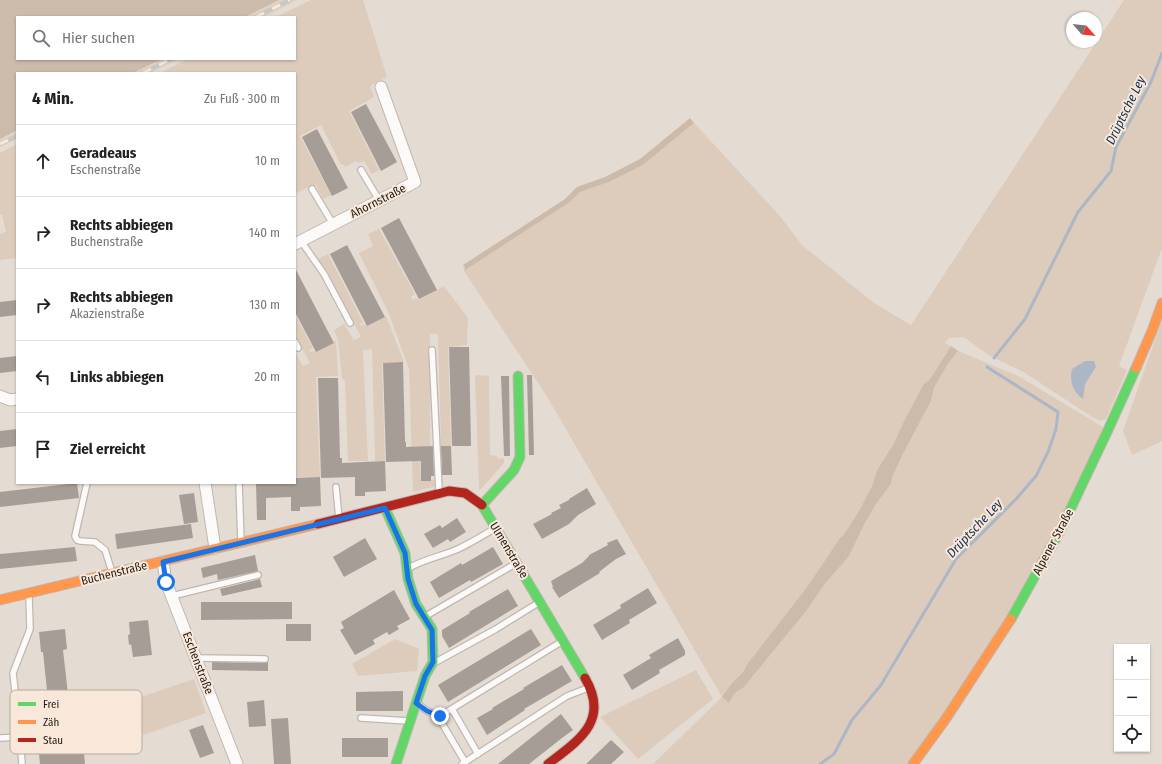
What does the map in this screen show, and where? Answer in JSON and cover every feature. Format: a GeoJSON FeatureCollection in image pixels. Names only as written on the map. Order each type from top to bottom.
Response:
{"type":"FeatureCollection","features":[{"type":"Feature","properties":{"kind":"street","name":"Ahornstraße"},"geometry":{"type":"LineString","coordinates":[[298,242],[415,182],[382,88]]}},
{"type":"Feature","properties":{"kind":"street","name":"Alpener Straße"},"geometry":{"type":"LineString","coordinates":[[913,764],[945,720],[1005,630],[1060,531],[1108,430],[1152,331],[1162,303]]}},
{"type":"Feature","properties":{"kind":"street"},"geometry":{"type":"LineString","coordinates":[[482,505],[514,470],[520,457],[518,376]]}},
{"type":"Feature","properties":{"kind":"street"},"geometry":{"type":"LineString","coordinates":[[0,396],[10,400],[16,399]]}},
{"type":"Feature","properties":{"kind":"street"},"geometry":{"type":"LineString","coordinates":[[205,484],[215,548]]}},
{"type":"Feature","properties":{"kind":"street","name":"Buchenstraße"},"geometry":{"type":"LineString","coordinates":[[0,600],[163,562],[449,491],[465,493],[482,505]]}},
{"type":"Feature","properties":{"kind":"street","name":"Ulmenstraße"},"geometry":{"type":"LineString","coordinates":[[482,505],[590,687],[594,698],[595,709],[593,721],[586,734],[548,764]]}},
{"type":"Feature","properties":{"kind":"street"},"geometry":{"type":"LineString","coordinates":[[385,508],[405,553],[408,579],[416,604],[432,630],[433,662],[425,676],[396,764]]}},
{"type":"Feature","properties":{"kind":"street","name":"Eschenstraße"},"geometry":{"type":"LineString","coordinates":[[163,562],[166,582],[237,764]]}},
{"type":"Feature","properties":{"kind":"lane"},"geometry":{"type":"LineString","coordinates":[[361,170],[379,200]]}},
{"type":"Feature","properties":{"kind":"lane"},"geometry":{"type":"LineString","coordinates":[[312,189],[333,224]]}},
{"type":"Feature","properties":{"kind":"lane"},"geometry":{"type":"LineString","coordinates":[[298,242],[324,274],[350,323]]}},
{"type":"Feature","properties":{"kind":"lane"},"geometry":{"type":"LineString","coordinates":[[296,344],[298,348]]}},
{"type":"Feature","properties":{"kind":"lane"},"geometry":{"type":"LineString","coordinates":[[432,350],[440,494]]}},
{"type":"Feature","properties":{"kind":"lane"},"geometry":{"type":"LineString","coordinates":[[87,484],[76,536],[77,540],[95,542],[105,550],[113,574]]}},
{"type":"Feature","properties":{"kind":"lane"},"geometry":{"type":"LineString","coordinates":[[239,484],[241,542]]}},
{"type":"Feature","properties":{"kind":"lane"},"geometry":{"type":"LineString","coordinates":[[336,487],[339,519]]}},
{"type":"Feature","properties":{"kind":"lane"},"geometry":{"type":"LineString","coordinates":[[407,569],[416,564],[458,549],[496,528]]}},
{"type":"Feature","properties":{"kind":"lane"},"geometry":{"type":"LineString","coordinates":[[424,617],[517,562]]}},
{"type":"Feature","properties":{"kind":"lane"},"geometry":{"type":"LineString","coordinates":[[172,596],[258,575]]}},
{"type":"Feature","properties":{"kind":"lane"},"geometry":{"type":"LineString","coordinates":[[15,690],[13,673],[30,628],[29,594]]}},
{"type":"Feature","properties":{"kind":"lane"},"geometry":{"type":"LineString","coordinates":[[432,664],[496,629],[540,602]]}},
{"type":"Feature","properties":{"kind":"lane"},"geometry":{"type":"LineString","coordinates":[[440,716],[563,641]]}},
{"type":"Feature","properties":{"kind":"lane"},"geometry":{"type":"LineString","coordinates":[[196,658],[265,659]]}},
{"type":"Feature","properties":{"kind":"lane"},"geometry":{"type":"LineString","coordinates":[[440,716],[442,724],[463,763],[567,696],[590,687]]}},
{"type":"Feature","properties":{"kind":"lane"},"geometry":{"type":"LineString","coordinates":[[416,703],[427,711],[440,716]]}},
{"type":"Feature","properties":{"kind":"lane"},"geometry":{"type":"LineString","coordinates":[[452,709],[478,754]]}},
{"type":"Feature","properties":{"kind":"lane"},"geometry":{"type":"LineString","coordinates":[[361,718],[410,721]]}},
{"type":"Feature","properties":{"kind":"lane"},"geometry":{"type":"LineString","coordinates":[[0,738],[10,738]]}},
{"type":"Feature","properties":{"kind":"lane"},"geometry":{"type":"LineString","coordinates":[[21,754],[22,764]]}},
{"type":"Feature","properties":{"kind":"shaded area"},"geometry":{"type":"Polygon","coordinates":[[[0,0],[279,0],[247,16],[16,16],[16,60],[160,60],[135,72],[16,72],[16,131],[0,139],[0,0]]]}},
{"type":"Feature","properties":{"kind":"shaded area"},"geometry":{"type":"Polygon","coordinates":[[[279,0],[298,0],[266,16],[247,16],[279,0]]]}},
{"type":"Feature","properties":{"kind":"shaded area"},"geometry":{"type":"Polygon","coordinates":[[[311,0],[363,0],[387,77],[370,86],[374,97],[349,111],[379,170],[372,174],[364,161],[360,163],[356,161],[346,167],[343,164],[341,165],[321,125],[300,136],[331,195],[323,199],[316,185],[310,189],[308,187],[296,193],[296,72],[162,72],[186,60],[296,60],[296,16],[278,16],[311,0]]]}},
{"type":"Feature","properties":{"kind":"shaded area"},"geometry":{"type":"Polygon","coordinates":[[[1124,0],[1162,0],[1162,248],[1119,366],[1127,370],[1106,419],[1101,421],[1092,417],[1022,371],[990,356],[965,338],[949,338],[945,343],[951,346],[930,379],[923,385],[893,445],[877,470],[873,484],[860,509],[807,587],[748,663],[743,672],[732,683],[729,703],[735,693],[744,687],[807,610],[824,585],[849,556],[876,504],[891,484],[892,478],[902,456],[931,401],[934,388],[947,365],[958,351],[1018,376],[1108,430],[1060,531],[913,764],[653,764],[722,697],[546,395],[464,271],[570,202],[580,192],[609,182],[643,165],[694,123],[779,215],[802,245],[874,303],[911,325],[1093,48],[1102,48],[1102,34],[1124,0]]]}},
{"type":"Feature","properties":{"kind":"shaded area"},"geometry":{"type":"Polygon","coordinates":[[[160,60],[177,60],[153,72],[135,72],[160,60]]]}},
{"type":"Feature","properties":{"kind":"shaded area"},"geometry":{"type":"Polygon","coordinates":[[[690,118],[694,123],[643,165],[609,182],[580,192],[570,202],[464,271],[465,268],[463,265],[565,199],[577,187],[605,177],[640,159],[690,118]]]}},
{"type":"Feature","properties":{"kind":"shaded area"},"geometry":{"type":"Polygon","coordinates":[[[16,131],[16,139],[0,147],[0,139],[16,131]]]}},
{"type":"Feature","properties":{"kind":"shaded area"},"geometry":{"type":"Polygon","coordinates":[[[16,145],[16,258],[0,260],[0,234],[6,232],[2,215],[0,215],[0,153],[16,145]]]}},
{"type":"Feature","properties":{"kind":"shaded area"},"geometry":{"type":"Polygon","coordinates":[[[379,229],[415,294],[411,297],[413,300],[416,298],[418,300],[444,286],[468,318],[467,345],[448,347],[451,446],[441,446],[438,334],[430,334],[430,446],[420,447],[421,480],[436,480],[437,486],[413,492],[409,369],[389,314],[359,253],[373,246],[368,234],[379,229]]]}},
{"type":"Feature","properties":{"kind":"shaded area"},"geometry":{"type":"Polygon","coordinates":[[[328,254],[363,322],[360,324],[361,326],[365,324],[366,326],[386,316],[404,362],[382,363],[385,461],[375,461],[372,349],[363,350],[368,461],[348,461],[345,381],[342,378],[338,340],[334,330],[344,324],[354,340],[361,337],[325,267],[316,260],[328,254]]]}},
{"type":"Feature","properties":{"kind":"shaded area"},"geometry":{"type":"Polygon","coordinates":[[[296,317],[313,348],[309,350],[310,352],[316,352],[336,341],[338,376],[316,377],[320,477],[296,477],[296,354],[303,366],[310,363],[296,337],[296,317]]]}},
{"type":"Feature","properties":{"kind":"shaded area"},"geometry":{"type":"Polygon","coordinates":[[[1162,320],[1162,441],[1132,455],[1123,431],[1162,320]]]}},
{"type":"Feature","properties":{"kind":"shaded area"},"geometry":{"type":"Polygon","coordinates":[[[951,346],[958,351],[947,365],[934,388],[931,401],[902,456],[892,478],[891,484],[876,504],[849,556],[824,585],[807,610],[744,687],[735,693],[729,703],[722,697],[732,683],[743,672],[748,663],[807,587],[840,538],[845,533],[860,509],[873,484],[877,470],[893,445],[923,385],[930,379],[951,346]]]}},
{"type":"Feature","properties":{"kind":"shaded area"},"geometry":{"type":"Polygon","coordinates":[[[475,375],[489,376],[490,455],[497,456],[498,459],[504,458],[504,463],[480,490],[479,489],[475,375]]]}},
{"type":"Feature","properties":{"kind":"shaded area"},"geometry":{"type":"Polygon","coordinates":[[[395,639],[419,649],[417,671],[358,676],[352,664],[395,639]]]}},
{"type":"Feature","properties":{"kind":"shaded area"},"geometry":{"type":"Polygon","coordinates":[[[696,670],[713,699],[638,759],[600,717],[696,670]]]}},
{"type":"Feature","properties":{"kind":"shaded area"},"geometry":{"type":"Polygon","coordinates":[[[194,679],[206,713],[142,735],[142,697],[194,679]]]}},
{"type":"Feature","properties":{"kind":"water"},"geometry":{"type":"Polygon","coordinates":[[[1085,361],[1094,361],[1096,367],[1085,384],[1083,399],[1074,390],[1071,373],[1072,369],[1085,361]]]}},
{"type":"Feature","properties":{"kind":"building"},"geometry":{"type":"Polygon","coordinates":[[[366,104],[397,162],[381,171],[351,112],[366,104]]]}},
{"type":"Feature","properties":{"kind":"building"},"geometry":{"type":"Polygon","coordinates":[[[317,129],[348,188],[332,196],[302,137],[317,129]]]}},
{"type":"Feature","properties":{"kind":"building"},"geometry":{"type":"Polygon","coordinates":[[[399,218],[437,290],[419,299],[381,228],[399,218]]]}},
{"type":"Feature","properties":{"kind":"building"},"geometry":{"type":"Polygon","coordinates":[[[347,245],[385,317],[367,326],[330,254],[347,245]]]}},
{"type":"Feature","properties":{"kind":"building"},"geometry":{"type":"Polygon","coordinates":[[[296,270],[334,343],[316,352],[296,314],[296,270]]]}},
{"type":"Feature","properties":{"kind":"building"},"geometry":{"type":"Polygon","coordinates":[[[16,300],[16,315],[0,317],[0,302],[16,300]]]}},
{"type":"Feature","properties":{"kind":"building"},"geometry":{"type":"Polygon","coordinates":[[[449,347],[469,347],[471,446],[452,446],[449,347]]]}},
{"type":"Feature","properties":{"kind":"building"},"geometry":{"type":"Polygon","coordinates":[[[16,356],[16,371],[0,373],[0,358],[16,356]]]}},
{"type":"Feature","properties":{"kind":"building"},"geometry":{"type":"Polygon","coordinates":[[[403,362],[406,447],[433,446],[434,476],[431,476],[431,481],[421,481],[421,461],[386,462],[383,363],[403,362]]]}},
{"type":"Feature","properties":{"kind":"building"},"geometry":{"type":"Polygon","coordinates":[[[527,375],[532,375],[534,455],[529,455],[527,375]]]}},
{"type":"Feature","properties":{"kind":"building"},"geometry":{"type":"Polygon","coordinates":[[[501,376],[509,376],[510,456],[504,456],[501,376]]]}},
{"type":"Feature","properties":{"kind":"building"},"geometry":{"type":"Polygon","coordinates":[[[318,378],[338,378],[340,458],[342,458],[342,463],[385,461],[386,491],[365,492],[365,496],[355,496],[355,477],[321,478],[318,378]]]}},
{"type":"Feature","properties":{"kind":"building"},"geometry":{"type":"Polygon","coordinates":[[[16,429],[16,446],[0,448],[0,431],[16,429]]]}},
{"type":"Feature","properties":{"kind":"building"},"geometry":{"type":"Polygon","coordinates":[[[441,446],[451,446],[452,475],[442,475],[441,446]]]}},
{"type":"Feature","properties":{"kind":"building"},"geometry":{"type":"Polygon","coordinates":[[[320,477],[321,506],[300,507],[300,511],[291,511],[291,497],[266,498],[266,520],[257,520],[256,484],[296,484],[296,478],[320,477]]]}},
{"type":"Feature","properties":{"kind":"building"},"geometry":{"type":"Polygon","coordinates":[[[77,484],[79,498],[0,507],[0,492],[77,484]]]}},
{"type":"Feature","properties":{"kind":"building"},"geometry":{"type":"Polygon","coordinates":[[[587,488],[596,504],[578,515],[569,524],[542,539],[533,524],[561,508],[559,505],[587,488]]]}},
{"type":"Feature","properties":{"kind":"building"},"geometry":{"type":"Polygon","coordinates":[[[194,493],[198,522],[184,524],[179,495],[194,493]]]}},
{"type":"Feature","properties":{"kind":"building"},"geometry":{"type":"Polygon","coordinates":[[[457,518],[466,532],[450,542],[448,539],[433,548],[424,534],[440,525],[442,528],[457,518]]]}},
{"type":"Feature","properties":{"kind":"building"},"geometry":{"type":"Polygon","coordinates":[[[191,524],[193,538],[117,549],[115,534],[191,524]]]}},
{"type":"Feature","properties":{"kind":"building"},"geometry":{"type":"Polygon","coordinates":[[[365,538],[377,559],[344,577],[333,557],[365,538]]]}},
{"type":"Feature","properties":{"kind":"building"},"geometry":{"type":"Polygon","coordinates":[[[617,539],[626,554],[616,559],[599,572],[600,573],[559,598],[552,587],[551,581],[582,563],[589,555],[608,545],[607,543],[617,539]]]}},
{"type":"Feature","properties":{"kind":"building"},"geometry":{"type":"Polygon","coordinates":[[[75,547],[77,561],[0,569],[0,554],[75,547]]]}},
{"type":"Feature","properties":{"kind":"building"},"geometry":{"type":"Polygon","coordinates":[[[493,547],[503,564],[471,582],[470,580],[439,598],[430,582],[461,563],[462,565],[493,547]]]}},
{"type":"Feature","properties":{"kind":"building"},"geometry":{"type":"Polygon","coordinates":[[[255,555],[258,571],[218,580],[217,574],[203,578],[201,568],[255,555]]]}},
{"type":"Feature","properties":{"kind":"building"},"geometry":{"type":"Polygon","coordinates":[[[260,579],[262,587],[222,596],[220,589],[260,579]]]}},
{"type":"Feature","properties":{"kind":"building"},"geometry":{"type":"Polygon","coordinates":[[[648,588],[657,603],[629,620],[630,623],[602,640],[593,625],[621,608],[620,605],[648,588]]]}},
{"type":"Feature","properties":{"kind":"building"},"geometry":{"type":"Polygon","coordinates":[[[508,589],[518,606],[449,648],[442,636],[442,630],[508,589]]]}},
{"type":"Feature","properties":{"kind":"building"},"geometry":{"type":"Polygon","coordinates":[[[394,590],[410,619],[397,626],[399,629],[389,635],[387,632],[373,640],[375,644],[355,655],[340,630],[344,628],[341,622],[394,590]]]}},
{"type":"Feature","properties":{"kind":"building"},"geometry":{"type":"Polygon","coordinates":[[[201,602],[292,602],[292,619],[201,620],[201,602]]]}},
{"type":"Feature","properties":{"kind":"building"},"geometry":{"type":"Polygon","coordinates":[[[148,620],[152,655],[133,657],[131,644],[129,645],[129,622],[148,620]]]}},
{"type":"Feature","properties":{"kind":"building"},"geometry":{"type":"Polygon","coordinates":[[[286,624],[311,624],[311,641],[286,641],[286,624]]]}},
{"type":"Feature","properties":{"kind":"building"},"geometry":{"type":"Polygon","coordinates":[[[65,629],[67,649],[63,650],[68,690],[47,690],[43,652],[41,652],[39,632],[65,629]]]}},
{"type":"Feature","properties":{"kind":"building"},"geometry":{"type":"Polygon","coordinates":[[[531,629],[541,645],[448,702],[438,685],[531,629]]]}},
{"type":"Feature","properties":{"kind":"building"},"geometry":{"type":"Polygon","coordinates":[[[678,638],[685,651],[685,655],[659,670],[660,673],[632,690],[623,675],[651,658],[649,655],[678,638]]]}},
{"type":"Feature","properties":{"kind":"building"},"geometry":{"type":"Polygon","coordinates":[[[212,662],[268,662],[268,671],[212,670],[212,662]]]}},
{"type":"Feature","properties":{"kind":"building"},"geometry":{"type":"Polygon","coordinates":[[[562,665],[572,681],[524,709],[525,710],[487,735],[477,718],[562,665]]]}},
{"type":"Feature","properties":{"kind":"building"},"geometry":{"type":"Polygon","coordinates":[[[403,691],[403,711],[356,711],[356,692],[403,691]]]}},
{"type":"Feature","properties":{"kind":"building"},"geometry":{"type":"Polygon","coordinates":[[[264,700],[266,726],[249,727],[247,702],[264,700]]]}},
{"type":"Feature","properties":{"kind":"building"},"geometry":{"type":"Polygon","coordinates":[[[561,714],[573,730],[529,764],[498,764],[561,714]]]}},
{"type":"Feature","properties":{"kind":"building"},"geometry":{"type":"Polygon","coordinates":[[[288,718],[291,764],[274,764],[271,719],[288,718]]]}},
{"type":"Feature","properties":{"kind":"building"},"geometry":{"type":"Polygon","coordinates":[[[203,725],[214,753],[200,758],[189,730],[203,725]]]}},
{"type":"Feature","properties":{"kind":"building"},"geometry":{"type":"Polygon","coordinates":[[[342,738],[388,738],[388,757],[342,757],[342,738]]]}},
{"type":"Feature","properties":{"kind":"building"},"geometry":{"type":"Polygon","coordinates":[[[611,740],[624,752],[611,764],[586,764],[611,740]]]}},
{"type":"Feature","properties":{"kind":"building"},"geometry":{"type":"Polygon","coordinates":[[[39,754],[84,754],[85,764],[40,764],[39,754]]]}},
{"type":"Feature","properties":{"kind":"waterway","name":"Drüptsche Ley"},"geometry":{"type":"LineString","coordinates":[[994,358],[1025,319],[1078,212],[1111,171],[1116,147],[1151,82],[1162,53]]}},
{"type":"Feature","properties":{"kind":"waterway","name":"Drüptsche Ley"},"geometry":{"type":"LineString","coordinates":[[820,764],[834,754],[852,720],[881,685],[956,559],[1017,498],[1036,476],[1048,452],[1056,429],[1058,412],[987,367]]}},
{"type":"Feature","properties":{"kind":"railway"},"geometry":{"type":"LineString","coordinates":[[258,16],[290,0]]}},
{"type":"Feature","properties":{"kind":"railway"},"geometry":{"type":"LineString","coordinates":[[145,72],[169,60]]}},
{"type":"Feature","properties":{"kind":"railway"},"geometry":{"type":"LineString","coordinates":[[0,144],[16,136]]}},
{"type":"Feature","properties":{"kind":"traffic: fast"},"geometry":{"type":"LineString","coordinates":[[1011,619],[1060,531],[1136,368]]}},
{"type":"Feature","properties":{"kind":"traffic: fast"},"geometry":{"type":"LineString","coordinates":[[518,376],[520,457],[514,470],[482,505],[585,678]]}},
{"type":"Feature","properties":{"kind":"traffic: fast"},"geometry":{"type":"LineString","coordinates":[[385,508],[405,553],[408,579],[416,604],[432,629],[433,662],[425,676],[396,764]]}},
{"type":"Feature","properties":{"kind":"traffic: slow"},"geometry":{"type":"LineString","coordinates":[[1136,368],[1162,303]]}},
{"type":"Feature","properties":{"kind":"traffic: slow"},"geometry":{"type":"LineString","coordinates":[[0,600],[318,524]]}},
{"type":"Feature","properties":{"kind":"traffic: slow"},"geometry":{"type":"LineString","coordinates":[[913,764],[945,720],[1011,619]]}},
{"type":"Feature","properties":{"kind":"traffic: jam"},"geometry":{"type":"LineString","coordinates":[[318,524],[449,491],[465,493],[482,505]]}},
{"type":"Feature","properties":{"kind":"traffic: jam"},"geometry":{"type":"LineString","coordinates":[[548,764],[580,738],[588,728],[592,718],[594,706],[592,693],[585,678]]}},
{"type":"Feature","properties":{"kind":"route"},"geometry":{"type":"LineString","coordinates":[[166,582],[163,562],[215,548],[385,508],[405,553],[408,579],[416,604],[432,630],[433,662],[425,676],[416,703],[427,711],[440,716]]}}]}
